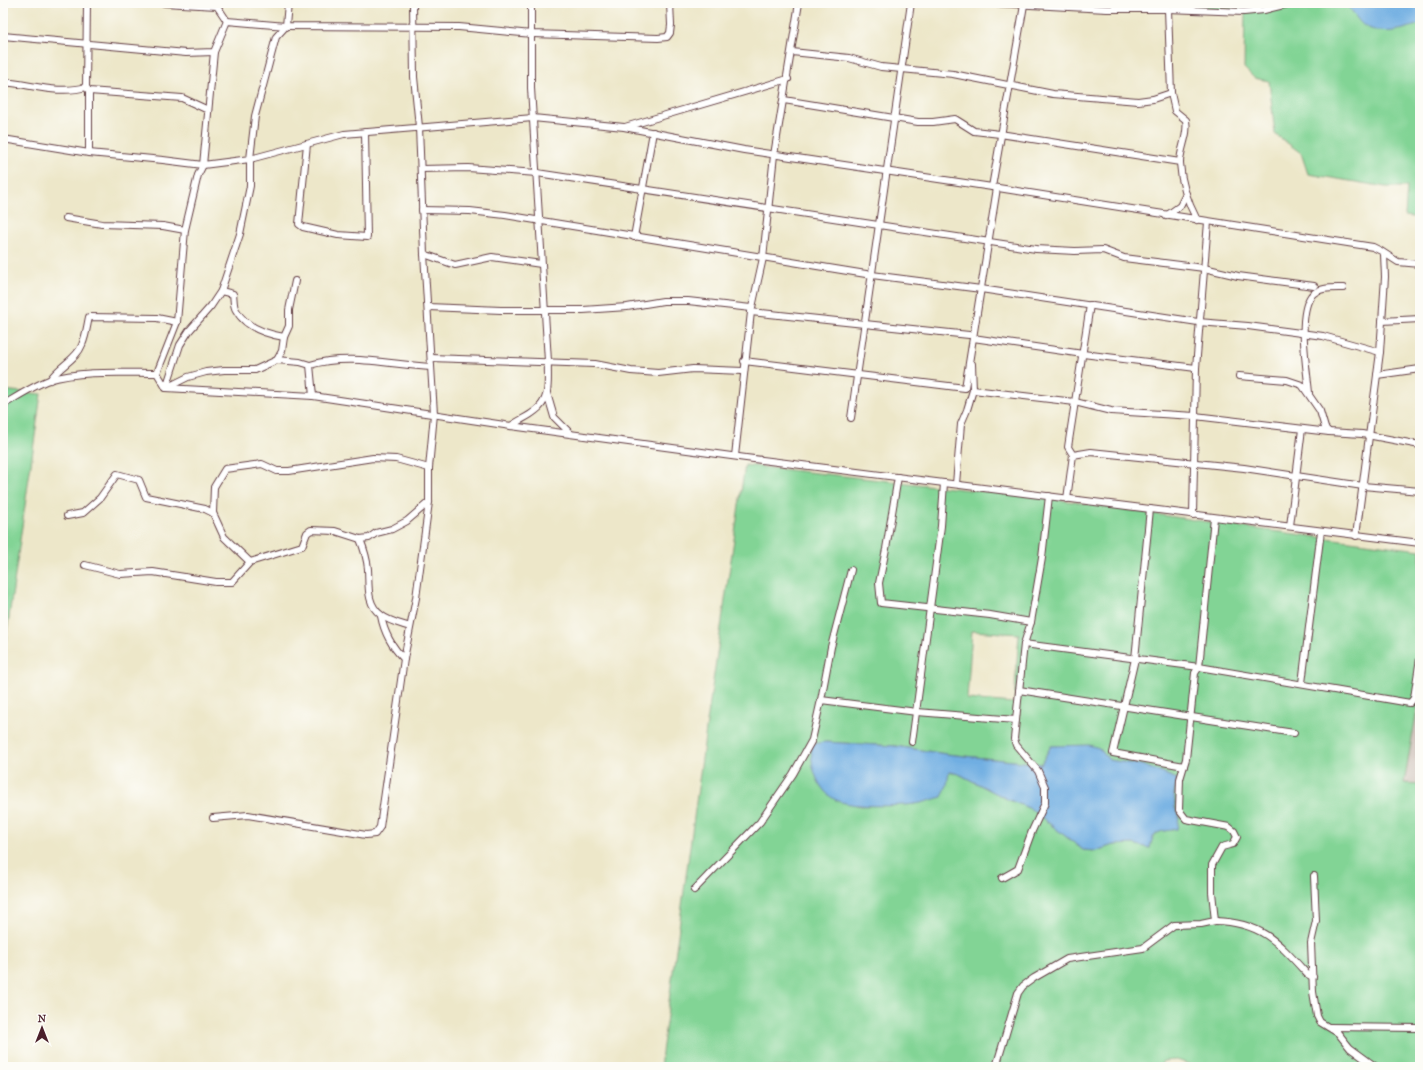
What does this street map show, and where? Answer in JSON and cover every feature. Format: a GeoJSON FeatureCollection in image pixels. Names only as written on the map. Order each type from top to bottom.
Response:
{"type":"FeatureCollection","features":[{"type":"Feature","properties":{"kind":"street"},"geometry":{"type":"LineString","coordinates":[[86,3],[85,44],[88,89],[89,154]]}},
{"type":"Feature","properties":{"kind":"street"},"geometry":{"type":"LineString","coordinates":[[164,3],[217,6],[227,21]]}},
{"type":"Feature","properties":{"kind":"street"},"geometry":{"type":"LineString","coordinates":[[166,388],[180,345],[189,331],[211,306],[221,291],[240,234],[250,186],[250,159],[255,116],[266,68],[276,37],[286,26],[288,3]]}},
{"type":"Feature","properties":{"kind":"street"},"geometry":{"type":"LineString","coordinates":[[213,818],[248,815],[366,835],[375,834],[380,827],[404,659],[416,598],[429,502],[429,468],[434,414],[424,254],[419,127],[414,78],[413,3]]}},
{"type":"Feature","properties":{"kind":"street"},"geometry":{"type":"LineString","coordinates":[[511,426],[518,420],[536,411],[544,402],[547,393],[548,361],[531,88],[531,3]]}},
{"type":"Feature","properties":{"kind":"street"},"geometry":{"type":"LineString","coordinates":[[227,21],[286,26],[459,27],[532,34],[667,37],[670,33],[671,25],[670,3]]}},
{"type":"Feature","properties":{"kind":"street"},"geometry":{"type":"LineString","coordinates":[[735,456],[744,361],[751,310],[763,258],[774,155],[788,79],[799,3]]}},
{"type":"Feature","properties":{"kind":"street"},"geometry":{"type":"LineString","coordinates":[[851,418],[856,375],[903,68],[911,3]]}},
{"type":"Feature","properties":{"kind":"street"},"geometry":{"type":"LineString","coordinates":[[993,3],[1107,9],[1168,9],[1244,12],[1264,10],[1292,3]]}},
{"type":"Feature","properties":{"kind":"street"},"geometry":{"type":"LineString","coordinates":[[744,361],[965,388],[990,240],[1000,134],[1024,5]]}},
{"type":"Feature","properties":{"kind":"street"},"geometry":{"type":"LineString","coordinates":[[1168,9],[1171,93],[1175,111],[1186,120],[1187,124],[1180,162],[1186,194],[1197,220]]}},
{"type":"Feature","properties":{"kind":"street"},"geometry":{"type":"LineString","coordinates":[[157,372],[177,322],[185,230],[198,175],[203,166],[214,52],[227,21]]}},
{"type":"Feature","properties":{"kind":"street"},"geometry":{"type":"LineString","coordinates":[[3,36],[186,53],[214,52]]}},
{"type":"Feature","properties":{"kind":"street"},"geometry":{"type":"LineString","coordinates":[[792,52],[824,54],[881,67],[953,74],[1053,94],[1138,101],[1153,99],[1171,93]]}},
{"type":"Feature","properties":{"kind":"street"},"geometry":{"type":"LineString","coordinates":[[624,127],[788,79]]}},
{"type":"Feature","properties":{"kind":"street"},"geometry":{"type":"LineString","coordinates":[[3,82],[20,83],[60,90],[88,89],[182,98],[208,110]]}},
{"type":"Feature","properties":{"kind":"street"},"geometry":{"type":"LineString","coordinates":[[784,100],[895,118],[933,122],[955,119],[974,131],[1180,162]]}},
{"type":"Feature","properties":{"kind":"street"},"geometry":{"type":"LineString","coordinates":[[3,139],[89,154],[163,160],[203,166],[250,159],[344,134],[533,118],[624,127],[774,155],[1373,247],[1398,262],[1420,264]]}},
{"type":"Feature","properties":{"kind":"street"},"geometry":{"type":"LineString","coordinates":[[307,144],[299,224],[303,227],[338,235],[368,237],[365,132]]}},
{"type":"Feature","properties":{"kind":"street"},"geometry":{"type":"LineString","coordinates":[[634,237],[653,132]]}},
{"type":"Feature","properties":{"kind":"street"},"geometry":{"type":"LineString","coordinates":[[421,169],[468,168],[537,173],[880,225],[990,240],[1036,249],[1075,251],[1103,250],[1124,258],[1204,268],[1238,276],[1314,286]]}},
{"type":"Feature","properties":{"kind":"street"},"geometry":{"type":"LineString","coordinates":[[1166,216],[1180,206],[1186,194]]}},
{"type":"Feature","properties":{"kind":"street"},"geometry":{"type":"LineString","coordinates":[[422,210],[470,211],[872,275],[981,289],[1198,322],[1248,326],[1304,334],[1335,339],[1380,352]]}},
{"type":"Feature","properties":{"kind":"street"},"geometry":{"type":"LineString","coordinates":[[66,218],[102,224],[163,226],[185,230]]}},
{"type":"Feature","properties":{"kind":"street"},"geometry":{"type":"LineString","coordinates":[[1193,515],[1198,322],[1208,222]]}},
{"type":"Feature","properties":{"kind":"street"},"geometry":{"type":"LineString","coordinates":[[424,254],[455,265],[492,257],[541,264]]}},
{"type":"Feature","properties":{"kind":"street"},"geometry":{"type":"LineString","coordinates":[[1356,536],[1380,352],[1384,254]]}},
{"type":"Feature","properties":{"kind":"street"},"geometry":{"type":"LineString","coordinates":[[277,360],[282,351],[284,337],[289,326],[289,310],[295,281]]}},
{"type":"Feature","properties":{"kind":"street"},"geometry":{"type":"LineString","coordinates":[[1309,393],[1304,334],[1305,308],[1312,295],[1325,288],[1343,288]]}},
{"type":"Feature","properties":{"kind":"street"},"geometry":{"type":"LineString","coordinates":[[956,484],[961,424],[968,410],[973,390],[971,336],[980,319],[981,289]]}},
{"type":"Feature","properties":{"kind":"street"},"geometry":{"type":"LineString","coordinates":[[221,291],[233,294],[235,309],[248,325],[272,335],[284,337]]}},
{"type":"Feature","properties":{"kind":"street"},"geometry":{"type":"LineString","coordinates":[[428,307],[545,311],[627,307],[663,301],[688,301],[864,325],[971,336],[1083,354],[1196,368]]}},
{"type":"Feature","properties":{"kind":"street"},"geometry":{"type":"LineString","coordinates":[[1067,499],[1073,455],[1068,447],[1090,305]]}},
{"type":"Feature","properties":{"kind":"street"},"geometry":{"type":"LineString","coordinates":[[50,380],[54,373],[77,353],[82,346],[89,317],[157,318],[177,322]]}},
{"type":"Feature","properties":{"kind":"street"},"geometry":{"type":"LineString","coordinates":[[1382,321],[1420,319]]}},
{"type":"Feature","properties":{"kind":"street"},"geometry":{"type":"LineString","coordinates":[[431,358],[548,361],[595,364],[631,371],[658,373],[693,369],[743,371]]}},
{"type":"Feature","properties":{"kind":"street"},"geometry":{"type":"LineString","coordinates":[[166,388],[188,377],[206,372],[224,370],[255,370],[277,360],[300,362],[310,365],[326,360],[352,359],[431,367]]}},
{"type":"Feature","properties":{"kind":"street"},"geometry":{"type":"LineString","coordinates":[[310,365],[313,396]]}},
{"type":"Feature","properties":{"kind":"street"},"geometry":{"type":"LineString","coordinates":[[1377,375],[1420,369]]}},
{"type":"Feature","properties":{"kind":"street"},"geometry":{"type":"LineString","coordinates":[[157,372],[166,388]]}},
{"type":"Feature","properties":{"kind":"street"},"geometry":{"type":"LineString","coordinates":[[3,405],[23,392],[50,380],[93,373],[157,372]]}},
{"type":"Feature","properties":{"kind":"street"},"geometry":{"type":"LineString","coordinates":[[1239,376],[1295,382],[1302,385],[1309,393],[1320,411],[1325,428],[1329,432]]}},
{"type":"Feature","properties":{"kind":"street"},"geometry":{"type":"LineString","coordinates":[[166,388],[313,396],[511,426],[735,456],[1214,518],[1290,526],[1321,532],[1420,543]]}},
{"type":"Feature","properties":{"kind":"street"},"geometry":{"type":"LineString","coordinates":[[973,390],[1075,402],[1111,411],[1195,416],[1329,432],[1362,434],[1369,437],[1420,445]]}},
{"type":"Feature","properties":{"kind":"street"},"geometry":{"type":"LineString","coordinates":[[547,393],[554,417],[571,434]]}},
{"type":"Feature","properties":{"kind":"street"},"geometry":{"type":"LineString","coordinates":[[1290,526],[1302,429]]}},
{"type":"Feature","properties":{"kind":"street"},"geometry":{"type":"LineString","coordinates":[[1073,455],[1091,452],[1194,463],[1363,486],[1420,491]]}},
{"type":"Feature","properties":{"kind":"street"},"geometry":{"type":"LineString","coordinates":[[250,562],[224,537],[213,513],[214,487],[225,468],[262,464],[277,471],[289,471],[373,458],[396,459],[429,468]]}},
{"type":"Feature","properties":{"kind":"street"},"geometry":{"type":"LineString","coordinates":[[67,516],[83,513],[100,498],[117,474],[139,480],[146,496],[205,509],[213,513]]}},
{"type":"Feature","properties":{"kind":"street"},"geometry":{"type":"LineString","coordinates":[[898,477],[879,583],[881,603],[990,615],[1031,622]]}},
{"type":"Feature","properties":{"kind":"street"},"geometry":{"type":"LineString","coordinates":[[912,742],[941,526],[944,483]]}},
{"type":"Feature","properties":{"kind":"street"},"geometry":{"type":"LineString","coordinates":[[1002,878],[1018,869],[1032,831],[1045,803],[1045,787],[1038,771],[1016,745],[1014,739],[1024,644],[1031,622],[1042,558],[1049,496]]}},
{"type":"Feature","properties":{"kind":"street"},"geometry":{"type":"LineString","coordinates":[[85,565],[120,574],[152,572],[216,582],[232,582],[250,562],[302,546],[307,534],[311,530],[335,531],[360,539],[369,538],[376,533],[392,529],[407,522],[429,502]]}},
{"type":"Feature","properties":{"kind":"street"},"geometry":{"type":"LineString","coordinates":[[1150,509],[1135,659],[1113,753],[1184,766]]}},
{"type":"Feature","properties":{"kind":"street"},"geometry":{"type":"LineString","coordinates":[[1214,518],[1199,667],[1195,673],[1184,766],[1180,779],[1178,810],[1186,819],[1229,827],[1234,831],[1237,837],[1233,844],[1222,847],[1212,865],[1212,892],[1215,921]]}},
{"type":"Feature","properties":{"kind":"street"},"geometry":{"type":"LineString","coordinates":[[1302,683],[1321,532]]}},
{"type":"Feature","properties":{"kind":"street"},"geometry":{"type":"LineString","coordinates":[[360,539],[365,551],[368,568],[369,597],[375,609],[381,616],[395,651],[404,659]]}},
{"type":"Feature","properties":{"kind":"street"},"geometry":{"type":"LineString","coordinates":[[694,890],[760,822],[793,774],[812,740],[832,647],[851,570]]}},
{"type":"Feature","properties":{"kind":"street"},"geometry":{"type":"LineString","coordinates":[[381,616],[410,627]]}},
{"type":"Feature","properties":{"kind":"street"},"geometry":{"type":"LineString","coordinates":[[1024,644],[1199,667],[1302,683],[1410,703],[1414,698],[1420,658]]}},
{"type":"Feature","properties":{"kind":"street"},"geometry":{"type":"LineString","coordinates":[[1019,690],[1294,733]]}},
{"type":"Feature","properties":{"kind":"street"},"geometry":{"type":"LineString","coordinates":[[821,700],[916,712],[1016,720]]}},
{"type":"Feature","properties":{"kind":"street"},"geometry":{"type":"LineString","coordinates":[[1314,876],[1316,921],[1311,943],[1313,992],[1317,1016],[1320,1022],[1338,1033],[1350,1048],[1376,1067]]}},
{"type":"Feature","properties":{"kind":"street"},"geometry":{"type":"LineString","coordinates":[[996,1067],[1018,993],[1023,986],[1067,959],[1143,948],[1174,925],[1201,924],[1215,921],[1251,926],[1271,936],[1307,974],[1313,977]]}},
{"type":"Feature","properties":{"kind":"street"},"geometry":{"type":"LineString","coordinates":[[1328,1026],[1342,1028],[1366,1026],[1404,1029],[1420,1028]]}},
{"type":"Feature","properties":{"kind":"shaded area"},"geometry":{"type":"Polygon","coordinates":[[[1420,693],[1420,784],[1404,783],[1420,693]]]}},
{"type":"Feature","properties":{"kind":"green space"},"geometry":{"type":"Polygon","coordinates":[[[1103,3],[1420,3],[1420,218],[1405,216],[1407,187],[1386,187],[1308,174],[1301,153],[1275,134],[1269,81],[1254,78],[1244,68],[1245,10],[1120,6],[1103,5],[1103,3]]]}},
{"type":"Feature","properties":{"kind":"green space"},"geometry":{"type":"Polygon","coordinates":[[[3,390],[41,394],[3,659],[3,390]]]}},
{"type":"Feature","properties":{"kind":"green space"},"geometry":{"type":"Polygon","coordinates":[[[745,465],[1061,500],[1249,528],[1420,550],[1420,693],[1404,783],[1420,784],[1420,1067],[1197,1067],[1177,1060],[1163,1061],[1160,1067],[660,1067],[707,722],[745,465]],[[972,631],[967,699],[1014,703],[1019,634],[972,631]],[[825,742],[836,800],[861,806],[916,804],[948,772],[959,774],[1007,799],[1031,809],[1083,850],[1096,851],[1113,845],[1133,844],[1150,848],[1153,837],[1156,834],[1162,831],[1177,829],[1174,796],[1177,779],[1142,765],[1109,760],[1099,748],[1051,746],[1041,764],[946,754],[895,746],[825,742]]]}},
{"type":"Feature","properties":{"kind":"water"},"geometry":{"type":"Polygon","coordinates":[[[1346,3],[1420,3],[1420,24],[1392,31],[1377,31],[1363,25],[1346,3]]]}},
{"type":"Feature","properties":{"kind":"water"},"geometry":{"type":"Polygon","coordinates":[[[825,742],[895,746],[946,754],[1041,764],[1051,746],[1089,745],[1099,748],[1109,760],[1142,765],[1177,779],[1174,794],[1175,808],[1179,817],[1177,829],[1162,831],[1156,834],[1153,837],[1150,848],[1133,844],[1113,845],[1096,851],[1083,850],[1031,809],[1007,799],[959,774],[949,772],[947,785],[942,797],[918,803],[897,805],[875,806],[843,803],[829,796],[819,783],[813,768],[811,751],[812,744],[825,742]]]}}]}
